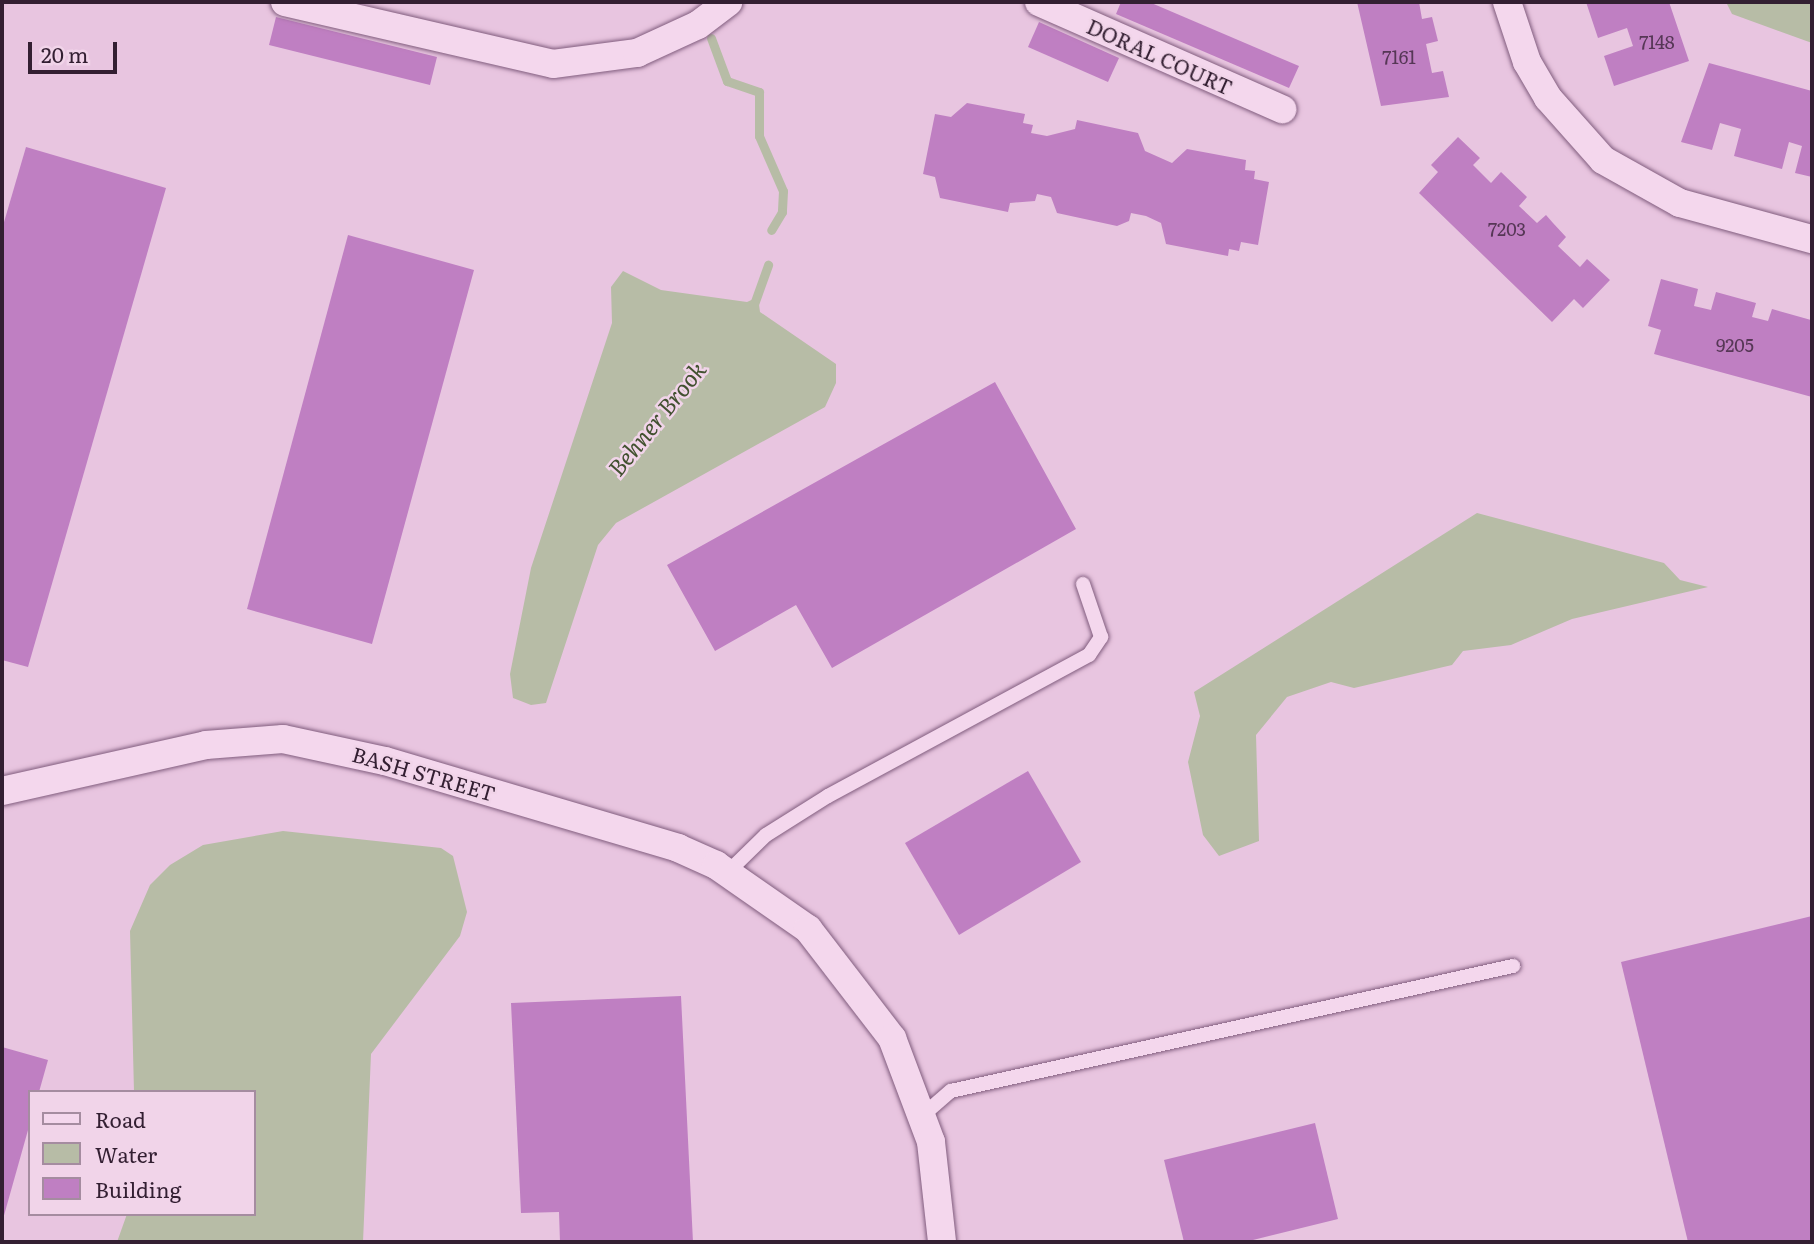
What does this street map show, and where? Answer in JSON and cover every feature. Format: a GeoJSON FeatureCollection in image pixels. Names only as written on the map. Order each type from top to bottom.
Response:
{"type":"FeatureCollection","features":[{"type":"Feature","properties":{"kind":"street"},"geometry":{"type":"LineString","coordinates":[[285,2],[553,64],[638,53],[698,24],[728,2]]}},
{"type":"Feature","properties":{"kind":"street","name":"DORAL COURT"},"geometry":{"type":"LineString","coordinates":[[1039,2],[1282,109]]}},
{"type":"Feature","properties":{"kind":"street"},"geometry":{"type":"LineString","coordinates":[[1507,2],[1527,62],[1560,115],[1604,160],[1669,199],[1812,239]]}},
{"type":"Feature","properties":{"kind":"street","name":"BASH STREET"},"geometry":{"type":"LineString","coordinates":[[2,791],[220,743],[309,741],[678,848],[727,873],[817,939],[892,1038],[923,1115],[940,1182],[942,1242]]}},
{"type":"Feature","properties":{"kind":"lane"},"geometry":{"type":"LineString","coordinates":[[727,873],[766,835],[828,796],[1089,655],[1101,636],[1083,584]]}},
{"type":"Feature","properties":{"kind":"lane"},"geometry":{"type":"LineString","coordinates":[[923,1115],[951,1091],[1513,967]]}},
{"type":"Feature","properties":{"kind":"water"},"geometry":{"type":"Polygon","coordinates":[[[1726,2],[1812,2],[1812,43],[1732,14],[1726,2]]]}},
{"type":"Feature","properties":{"kind":"water"},"geometry":{"type":"Polygon","coordinates":[[[623,271],[661,290],[747,302],[758,297],[760,312],[836,364],[836,383],[825,407],[616,523],[598,545],[546,703],[531,705],[513,698],[510,674],[531,568],[612,323],[611,287],[623,271]]]}},
{"type":"Feature","properties":{"kind":"water"},"geometry":{"type":"Polygon","coordinates":[[[1477,513],[1664,563],[1680,580],[1708,587],[1572,619],[1511,645],[1463,651],[1452,665],[1354,688],[1331,682],[1287,697],[1256,735],[1259,841],[1219,856],[1203,835],[1188,762],[1200,716],[1194,692],[1477,513]]]}},
{"type":"Feature","properties":{"kind":"water"},"geometry":{"type":"Polygon","coordinates":[[[283,831],[441,848],[453,856],[467,912],[460,936],[371,1054],[363,1242],[117,1242],[126,1216],[256,1216],[256,1090],[134,1090],[130,931],[150,885],[170,865],[203,845],[283,831]]]}},
{"type":"Feature","properties":{"kind":"building"},"geometry":{"type":"Polygon","coordinates":[[[1121,2],[1149,2],[1299,66],[1289,88],[1116,14],[1121,2]]]}},
{"type":"Feature","properties":{"kind":"building"},"geometry":{"type":"Polygon","coordinates":[[[1357,2],[1419,2],[1422,19],[1432,17],[1438,41],[1426,44],[1432,73],[1443,71],[1449,97],[1381,106],[1357,2]]]}},
{"type":"Feature","properties":{"kind":"building"},"geometry":{"type":"Polygon","coordinates":[[[1586,2],[1669,2],[1689,61],[1614,86],[1604,56],[1633,46],[1627,28],[1598,38],[1586,2]]]}},
{"type":"Feature","properties":{"kind":"building"},"geometry":{"type":"Polygon","coordinates":[[[276,17],[437,57],[430,85],[269,45],[276,17]]]}},
{"type":"Feature","properties":{"kind":"building"},"geometry":{"type":"Polygon","coordinates":[[[1039,22],[1119,58],[1108,82],[1028,47],[1039,22]]]}},
{"type":"Feature","properties":{"kind":"building"},"geometry":{"type":"Polygon","coordinates":[[[1709,63],[1812,91],[1812,177],[1795,173],[1802,146],[1789,142],[1782,169],[1734,156],[1741,129],[1720,123],[1712,150],[1681,142],[1709,63]]]}},
{"type":"Feature","properties":{"kind":"building"},"geometry":{"type":"Polygon","coordinates":[[[967,103],[1025,114],[1023,123],[1033,125],[1031,133],[1047,136],[1075,129],[1077,120],[1138,133],[1145,151],[1172,163],[1187,149],[1246,160],[1245,170],[1255,171],[1254,179],[1269,182],[1258,245],[1241,242],[1239,251],[1229,249],[1228,256],[1166,244],[1161,223],[1146,216],[1131,213],[1129,221],[1117,226],[1057,213],[1051,197],[1037,194],[1035,201],[1010,203],[1008,212],[940,198],[935,177],[923,174],[935,114],[951,117],[967,103]]]}},
{"type":"Feature","properties":{"kind":"building"},"geometry":{"type":"Polygon","coordinates":[[[1458,137],[1480,158],[1473,165],[1491,183],[1501,172],[1527,197],[1519,206],[1537,223],[1546,215],[1566,237],[1558,246],[1580,267],[1587,259],[1610,280],[1583,308],[1574,299],[1552,322],[1419,193],[1438,172],[1431,165],[1458,137]]]}},
{"type":"Feature","properties":{"kind":"building"},"geometry":{"type":"Polygon","coordinates":[[[26,147],[166,188],[28,667],[2,660],[2,229],[26,147]]]}},
{"type":"Feature","properties":{"kind":"building"},"geometry":{"type":"Polygon","coordinates":[[[348,235],[474,270],[372,644],[247,609],[348,235]]]}},
{"type":"Feature","properties":{"kind":"building"},"geometry":{"type":"Polygon","coordinates":[[[1661,279],[1698,289],[1694,306],[1711,310],[1716,292],[1756,303],[1752,317],[1768,321],[1772,309],[1811,320],[1812,397],[1654,354],[1661,330],[1648,326],[1661,279]]]}},
{"type":"Feature","properties":{"kind":"building"},"geometry":{"type":"Polygon","coordinates":[[[995,382],[1076,529],[832,668],[796,605],[715,651],[667,565],[995,382]]]}},
{"type":"Feature","properties":{"kind":"building"},"geometry":{"type":"Polygon","coordinates":[[[1028,771],[1081,862],[959,935],[905,843],[1028,771]]]}},
{"type":"Feature","properties":{"kind":"building"},"geometry":{"type":"Polygon","coordinates":[[[1812,916],[1812,1242],[1688,1242],[1621,962],[1812,916]]]}},
{"type":"Feature","properties":{"kind":"building"},"geometry":{"type":"Polygon","coordinates":[[[681,996],[693,1242],[560,1242],[559,1212],[521,1213],[511,1003],[681,996]]]}},
{"type":"Feature","properties":{"kind":"building"},"geometry":{"type":"Polygon","coordinates":[[[2,1047],[48,1060],[40,1090],[28,1090],[28,1130],[3,1219],[2,1047]]]}},
{"type":"Feature","properties":{"kind":"building"},"geometry":{"type":"Polygon","coordinates":[[[1315,1123],[1338,1219],[1245,1242],[1184,1242],[1164,1160],[1315,1123]]]}},
{"type":"Feature","properties":{"kind":"waterway","name":"Behner Brook"},"geometry":{"type":"LineString","coordinates":[[711,38],[727,81],[759,92],[759,136],[783,191],[782,212],[771,230]]}},
{"type":"Feature","properties":{"kind":"waterway","name":"Behner Brook"},"geometry":{"type":"LineString","coordinates":[[753,307],[768,265]]}}]}
